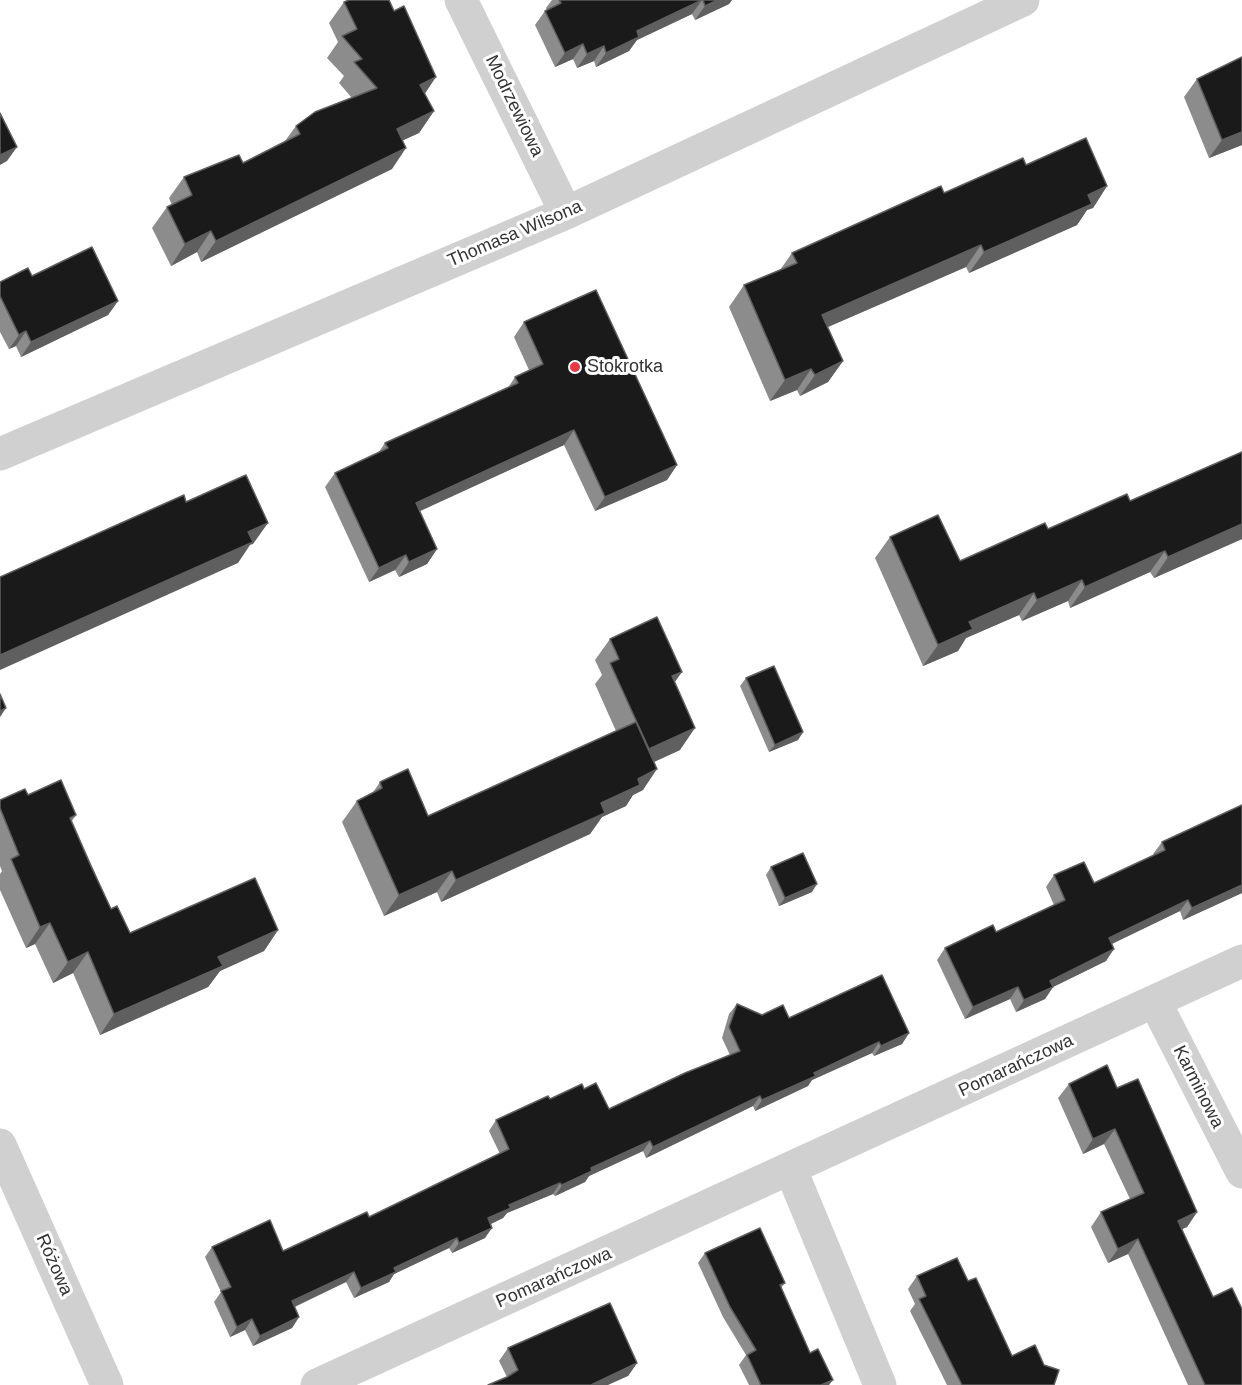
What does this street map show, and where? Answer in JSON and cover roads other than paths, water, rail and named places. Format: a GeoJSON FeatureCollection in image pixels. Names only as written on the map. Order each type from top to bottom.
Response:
{"type":"FeatureCollection","features":[{"type":"Feature","properties":{"kind":"street","name":"Modrzewiowa"},"geometry":{"type":"LineString","coordinates":[[461,0],[566,213]]}},
{"type":"Feature","properties":{"kind":"street","name":"Thomasa Wilsona"},"geometry":{"type":"LineString","coordinates":[[0,454],[566,213],[1023,0]]}},
{"type":"Feature","properties":{"kind":"street","name":"Pomarańczowa"},"geometry":{"type":"LineString","coordinates":[[317,1385],[1242,961]]}},
{"type":"Feature","properties":{"kind":"street","name":"Karminowa"},"geometry":{"type":"LineString","coordinates":[[1155,1002],[1242,1172]]}},
{"type":"Feature","properties":{"kind":"street","name":"Różowa"},"geometry":{"type":"LineString","coordinates":[[4,1165],[107,1385]]}},
{"type":"Feature","properties":{"kind":"street"},"geometry":{"type":"LineString","coordinates":[[790,1170],[880,1385]]}},
{"type":"Feature","properties":{"kind":"place","name":"Stokrotka"},"geometry":{"type":"Point","coordinates":[575,367]}}]}
